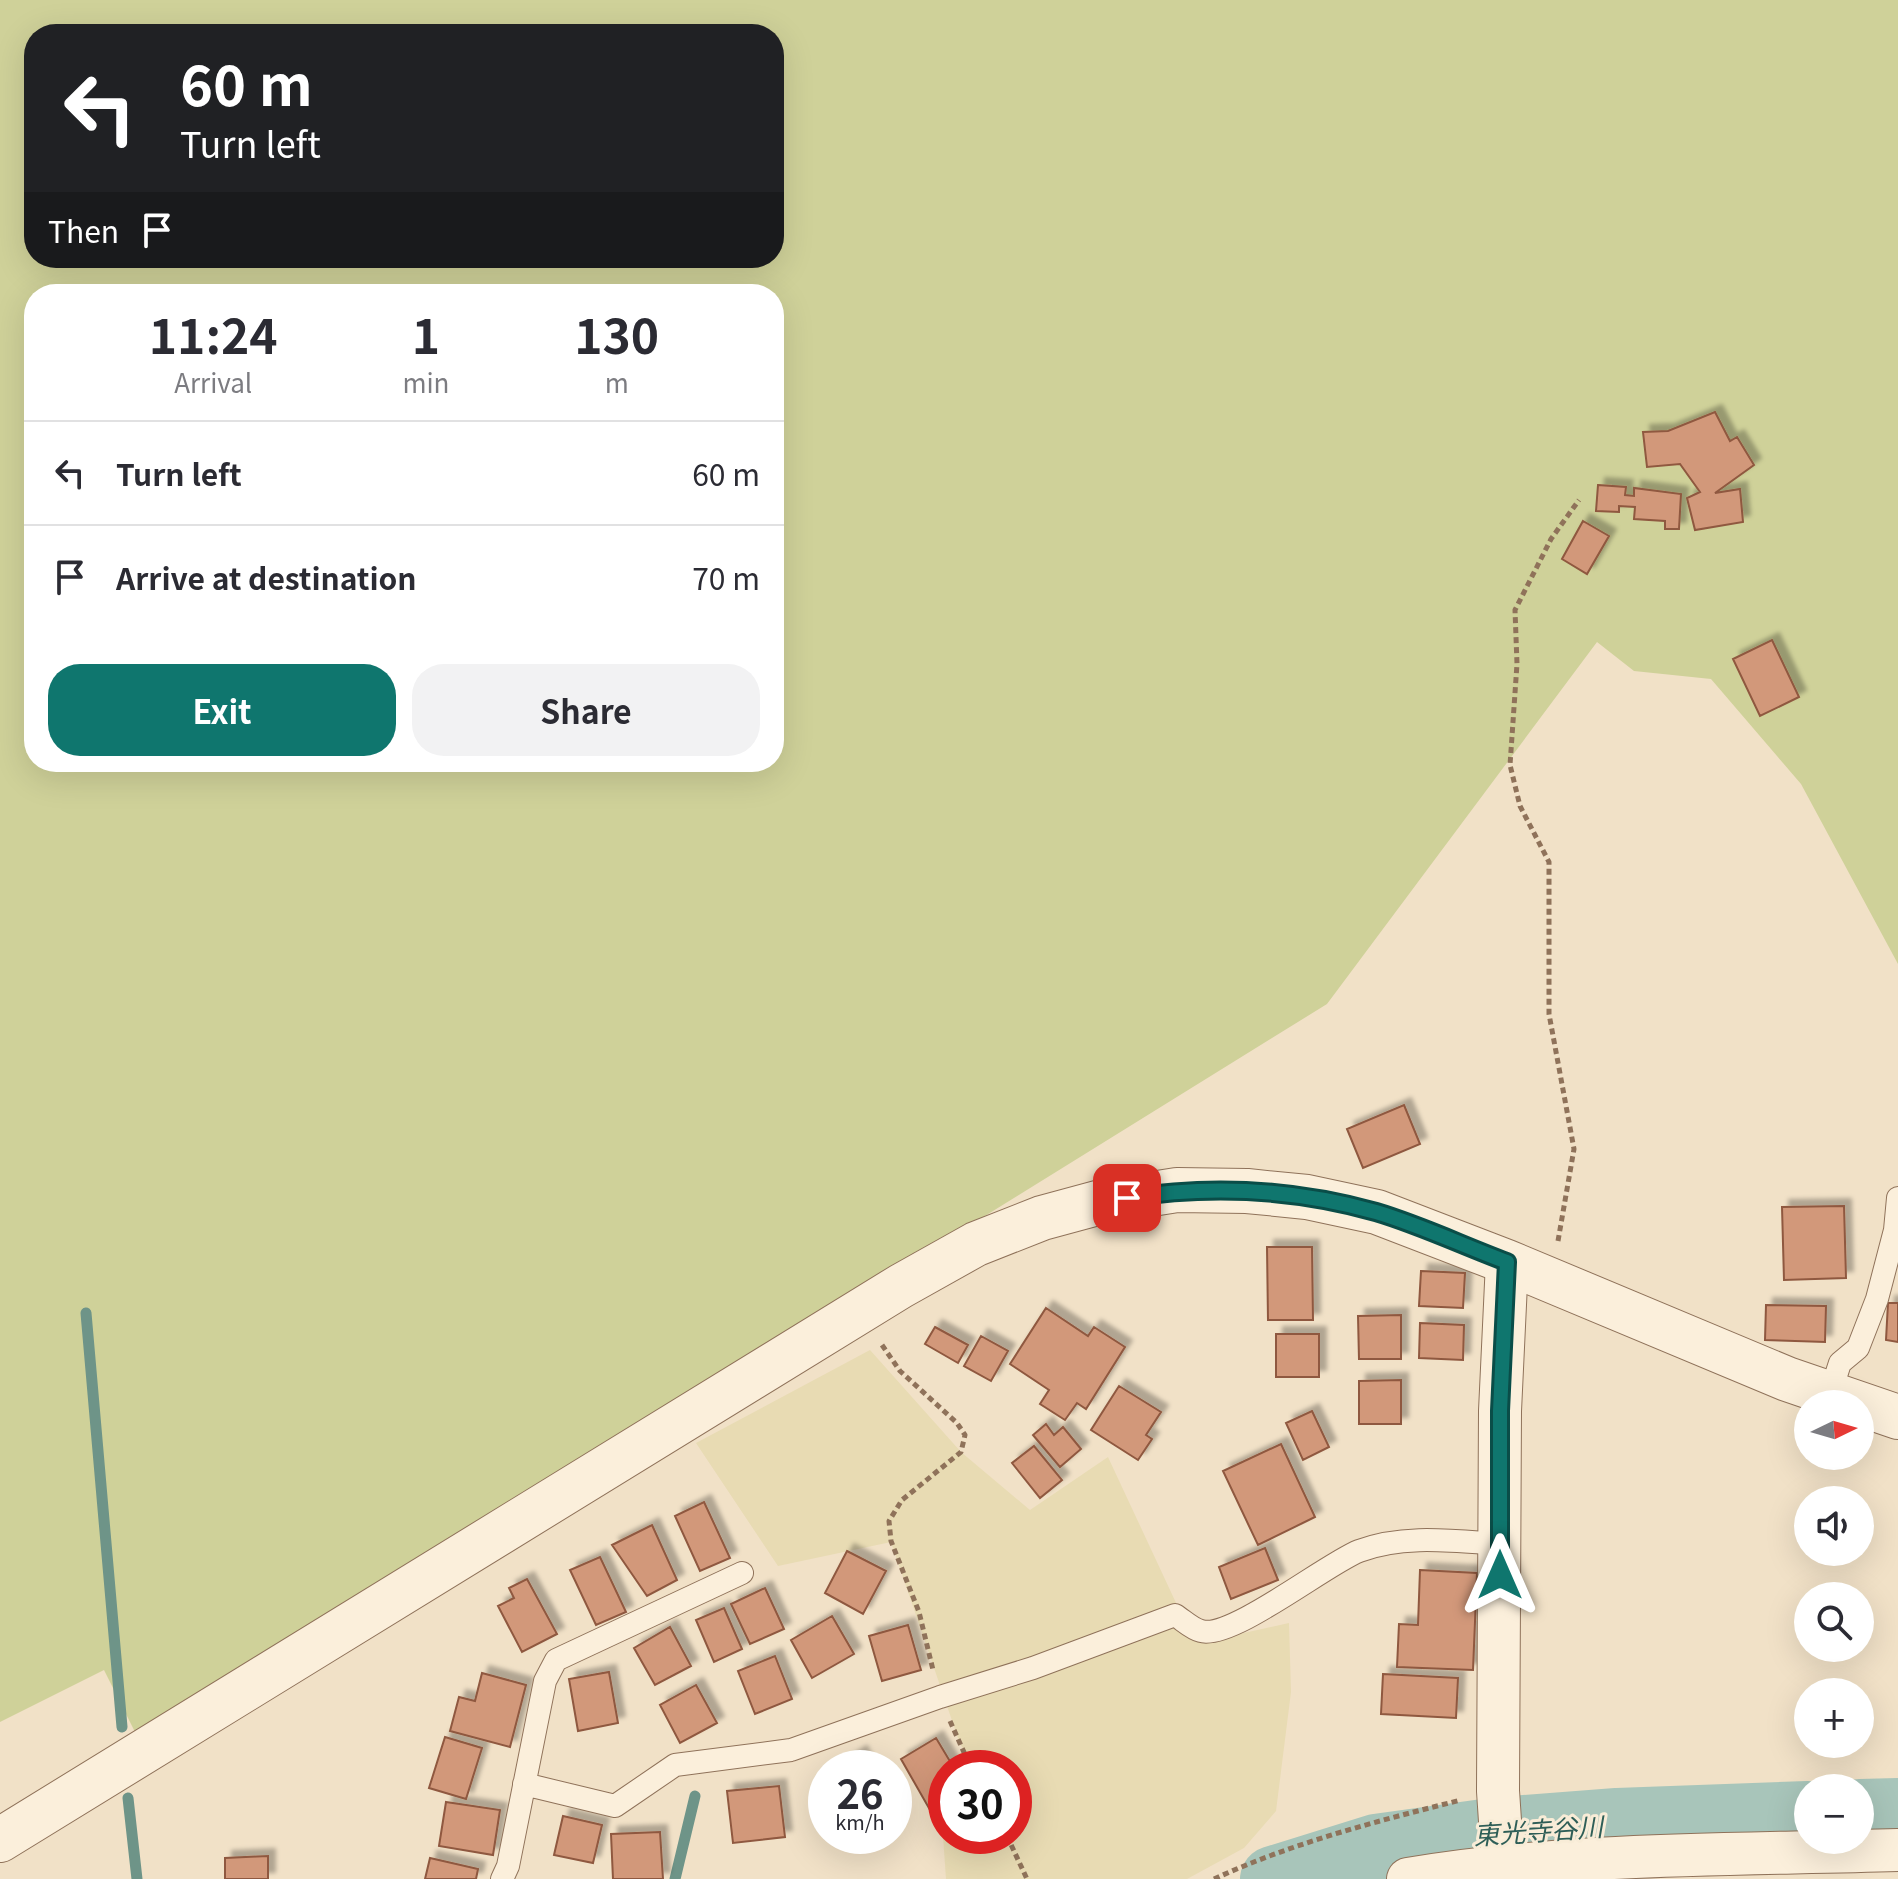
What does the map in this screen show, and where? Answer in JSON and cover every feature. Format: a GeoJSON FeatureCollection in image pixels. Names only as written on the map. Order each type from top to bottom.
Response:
{"type":"FeatureCollection","features":[{"type":"Feature","properties":{"kind":"street"},"geometry":{"type":"LineString","coordinates":[[0,1840],[859,1312],[976,1244],[1042,1218],[1101,1202],[1177,1190],[1247,1191],[1307,1197],[1377,1212],[1819,1390]]}},
{"type":"Feature","properties":{"kind":"street"},"geometry":{"type":"LineString","coordinates":[[1503,1866],[1498,1791],[1500,1411],[1507,1262]]}},
{"type":"Feature","properties":{"kind":"street"},"geometry":{"type":"LineString","coordinates":[[1874,1409],[1898,1417]]}},
{"type":"Feature","properties":{"kind":"street"},"geometry":{"type":"LineString","coordinates":[[1408,1879],[1503,1866],[1613,1859],[1898,1850]]}},
{"type":"Feature","properties":{"kind":"lane"},"geometry":{"type":"LineString","coordinates":[[1831,1390],[1840,1363],[1858,1348],[1877,1299],[1895,1230],[1898,1198]]}},
{"type":"Feature","properties":{"kind":"lane"},"geometry":{"type":"LineString","coordinates":[[524,1784],[615,1806],[675,1765],[791,1750],[1033,1668],[1175,1615],[1202,1632],[1227,1628],[1358,1551],[1393,1542],[1431,1540],[1500,1544]]}},
{"type":"Feature","properties":{"kind":"lane"},"geometry":{"type":"LineString","coordinates":[[502,1879],[508,1866],[545,1681],[556,1660],[742,1573]]}},
{"type":"Feature","properties":{"kind":"path"},"geometry":{"type":"LineString","coordinates":[[1551,1281],[1574,1149],[1549,1014],[1549,862],[1520,806],[1510,765],[1517,664],[1515,610],[1551,539],[1579,500]]}},
{"type":"Feature","properties":{"kind":"path"},"geometry":{"type":"LineString","coordinates":[[859,1312],[900,1371],[957,1423],[965,1435],[961,1452],[902,1500],[889,1521],[891,1541],[919,1612],[940,1697],[963,1750]]}},
{"type":"Feature","properties":{"kind":"path"},"geometry":{"type":"LineString","coordinates":[[1214,1879],[1301,1844],[1388,1818],[1498,1791]]}},
{"type":"Feature","properties":{"kind":"path"},"geometry":{"type":"LineString","coordinates":[[1015,1854],[1027,1879]]}},
{"type":"Feature","properties":{"kind":"shaded area"},"geometry":{"type":"Polygon","coordinates":[[[870,1350],[961,1452],[1030,1510],[1108,1457],[1184,1620],[1203,1642],[1289,1623],[1291,1692],[1276,1811],[1244,1848],[1187,1879],[946,1879],[944,1854],[1032,1854],[1032,1750],[964,1750],[960,1744],[891,1542],[778,1566],[696,1443],[870,1350]]]}},
{"type":"Feature","properties":{"kind":"green space"},"geometry":{"type":"Polygon","coordinates":[[[0,0],[1898,0],[1898,964],[1801,784],[1711,679],[1634,671],[1597,642],[1327,1004],[139,1740],[104,1670],[0,1722],[0,0]]]}},
{"type":"Feature","properties":{"kind":"building"},"geometry":{"type":"Polygon","coordinates":[[[1715,412],[1730,441],[1737,437],[1754,465],[1715,493],[1740,489],[1743,522],[1695,530],[1687,498],[1700,492],[1680,464],[1647,467],[1643,432],[1668,431],[1715,412]]]}},
{"type":"Feature","properties":{"kind":"building"},"geometry":{"type":"Polygon","coordinates":[[[1598,485],[1626,487],[1625,495],[1634,496],[1634,488],[1681,494],[1679,529],[1665,529],[1665,521],[1634,519],[1635,507],[1619,506],[1619,512],[1596,511],[1598,485]]]}},
{"type":"Feature","properties":{"kind":"building"},"geometry":{"type":"Polygon","coordinates":[[[1583,521],[1609,536],[1587,574],[1562,559],[1583,521]]]}},
{"type":"Feature","properties":{"kind":"building"},"geometry":{"type":"Polygon","coordinates":[[[1772,640],[1799,697],[1760,716],[1733,659],[1772,640]]]}},
{"type":"Feature","properties":{"kind":"building"},"geometry":{"type":"Polygon","coordinates":[[[1404,1105],[1420,1144],[1363,1168],[1347,1129],[1404,1105]]]}},
{"type":"Feature","properties":{"kind":"building"},"geometry":{"type":"Polygon","coordinates":[[[1844,1206],[1846,1278],[1784,1280],[1782,1207],[1844,1206]]]}},
{"type":"Feature","properties":{"kind":"building"},"geometry":{"type":"Polygon","coordinates":[[[1267,1247],[1312,1247],[1313,1320],[1268,1320],[1267,1247]]]}},
{"type":"Feature","properties":{"kind":"building"},"geometry":{"type":"Polygon","coordinates":[[[1421,1271],[1465,1273],[1463,1308],[1419,1306],[1421,1271]]]}},
{"type":"Feature","properties":{"kind":"building"},"geometry":{"type":"Polygon","coordinates":[[[1888,1303],[1898,1303],[1898,1342],[1886,1340],[1888,1303]]]}},
{"type":"Feature","properties":{"kind":"building"},"geometry":{"type":"Polygon","coordinates":[[[1766,1305],[1826,1306],[1825,1342],[1765,1340],[1766,1305]]]}},
{"type":"Feature","properties":{"kind":"building"},"geometry":{"type":"Polygon","coordinates":[[[1046,1308],[1088,1336],[1094,1327],[1125,1347],[1086,1409],[1077,1403],[1065,1420],[1040,1404],[1049,1390],[1010,1364],[1046,1308]]]}},
{"type":"Feature","properties":{"kind":"building"},"geometry":{"type":"Polygon","coordinates":[[[1401,1315],[1401,1359],[1359,1359],[1358,1316],[1401,1315]]]}},
{"type":"Feature","properties":{"kind":"building"},"geometry":{"type":"Polygon","coordinates":[[[1420,1323],[1464,1325],[1463,1360],[1419,1358],[1420,1323]]]}},
{"type":"Feature","properties":{"kind":"building"},"geometry":{"type":"Polygon","coordinates":[[[935,1327],[968,1345],[958,1363],[925,1344],[935,1327]]]}},
{"type":"Feature","properties":{"kind":"building"},"geometry":{"type":"Polygon","coordinates":[[[1276,1334],[1319,1334],[1319,1377],[1276,1377],[1276,1334]]]}},
{"type":"Feature","properties":{"kind":"building"},"geometry":{"type":"Polygon","coordinates":[[[981,1336],[1008,1351],[991,1381],[964,1366],[981,1336]]]}},
{"type":"Feature","properties":{"kind":"building"},"geometry":{"type":"Polygon","coordinates":[[[1401,1380],[1401,1424],[1359,1424],[1359,1381],[1401,1380]]]}},
{"type":"Feature","properties":{"kind":"building"},"geometry":{"type":"Polygon","coordinates":[[[1119,1386],[1161,1412],[1146,1435],[1152,1439],[1138,1460],[1091,1430],[1119,1386]]]}},
{"type":"Feature","properties":{"kind":"building"},"geometry":{"type":"Polygon","coordinates":[[[1312,1411],[1329,1447],[1303,1460],[1286,1423],[1312,1411]]]}},
{"type":"Feature","properties":{"kind":"building"},"geometry":{"type":"Polygon","coordinates":[[[1046,1424],[1054,1435],[1063,1427],[1081,1449],[1060,1467],[1033,1435],[1046,1424]]]}},
{"type":"Feature","properties":{"kind":"building"},"geometry":{"type":"Polygon","coordinates":[[[1281,1444],[1315,1517],[1258,1545],[1223,1471],[1281,1444]]]}},
{"type":"Feature","properties":{"kind":"building"},"geometry":{"type":"Polygon","coordinates":[[[1034,1446],[1062,1480],[1040,1498],[1012,1463],[1034,1446]]]}},
{"type":"Feature","properties":{"kind":"building"},"geometry":{"type":"Polygon","coordinates":[[[704,1502],[730,1558],[700,1571],[675,1516],[704,1502]]]}},
{"type":"Feature","properties":{"kind":"building"},"geometry":{"type":"Polygon","coordinates":[[[652,1525],[677,1580],[647,1596],[612,1545],[652,1525]]]}},
{"type":"Feature","properties":{"kind":"building"},"geometry":{"type":"Polygon","coordinates":[[[1265,1548],[1278,1580],[1231,1599],[1219,1567],[1265,1548]]]}},
{"type":"Feature","properties":{"kind":"building"},"geometry":{"type":"Polygon","coordinates":[[[847,1551],[886,1571],[863,1614],[825,1593],[847,1551]]]}},
{"type":"Feature","properties":{"kind":"building"},"geometry":{"type":"Polygon","coordinates":[[[600,1557],[626,1612],[596,1625],[570,1570],[600,1557]]]}},
{"type":"Feature","properties":{"kind":"building"},"geometry":{"type":"Polygon","coordinates":[[[1420,1570],[1477,1573],[1473,1670],[1397,1667],[1399,1624],[1418,1625],[1420,1570]]]}},
{"type":"Feature","properties":{"kind":"building"},"geometry":{"type":"Polygon","coordinates":[[[527,1579],[557,1634],[522,1652],[498,1606],[514,1598],[509,1588],[527,1579]]]}},
{"type":"Feature","properties":{"kind":"building"},"geometry":{"type":"Polygon","coordinates":[[[765,1588],[784,1629],[750,1644],[731,1604],[765,1588]]]}},
{"type":"Feature","properties":{"kind":"building"},"geometry":{"type":"Polygon","coordinates":[[[724,1608],[742,1649],[714,1662],[696,1620],[724,1608]]]}},
{"type":"Feature","properties":{"kind":"building"},"geometry":{"type":"Polygon","coordinates":[[[832,1616],[854,1654],[812,1678],[791,1640],[832,1616]]]}},
{"type":"Feature","properties":{"kind":"building"},"geometry":{"type":"Polygon","coordinates":[[[908,1625],[921,1670],[882,1681],[869,1636],[908,1625]]]}},
{"type":"Feature","properties":{"kind":"building"},"geometry":{"type":"Polygon","coordinates":[[[670,1627],[691,1666],[655,1685],[634,1648],[670,1627]]]}},
{"type":"Feature","properties":{"kind":"building"},"geometry":{"type":"Polygon","coordinates":[[[775,1656],[792,1699],[755,1714],[738,1671],[775,1656]]]}},
{"type":"Feature","properties":{"kind":"building"},"geometry":{"type":"Polygon","coordinates":[[[609,1672],[618,1723],[578,1731],[569,1679],[609,1672]]]}},
{"type":"Feature","properties":{"kind":"building"},"geometry":{"type":"Polygon","coordinates":[[[482,1673],[526,1685],[510,1747],[450,1731],[459,1697],[475,1701],[482,1673]]]}},
{"type":"Feature","properties":{"kind":"building"},"geometry":{"type":"Polygon","coordinates":[[[1383,1674],[1458,1678],[1456,1718],[1381,1714],[1383,1674]]]}},
{"type":"Feature","properties":{"kind":"building"},"geometry":{"type":"Polygon","coordinates":[[[696,1685],[717,1723],[680,1743],[660,1705],[696,1685]]]}},
{"type":"Feature","properties":{"kind":"building"},"geometry":{"type":"Polygon","coordinates":[[[445,1737],[482,1748],[466,1799],[429,1788],[445,1737]]]}},
{"type":"Feature","properties":{"kind":"building"},"geometry":{"type":"Polygon","coordinates":[[[936,1738],[943,1750],[928,1750],[928,1806],[912,1778],[912,1752],[936,1738]]]}},
{"type":"Feature","properties":{"kind":"building"},"geometry":{"type":"Polygon","coordinates":[[[779,1786],[785,1837],[733,1843],[727,1791],[779,1786]]]}},
{"type":"Feature","properties":{"kind":"building"},"geometry":{"type":"Polygon","coordinates":[[[446,1802],[500,1810],[493,1855],[439,1846],[446,1802]]]}},
{"type":"Feature","properties":{"kind":"building"},"geometry":{"type":"Polygon","coordinates":[[[563,1816],[602,1825],[593,1863],[554,1855],[563,1816]]]}},
{"type":"Feature","properties":{"kind":"building"},"geometry":{"type":"Polygon","coordinates":[[[660,1832],[663,1879],[613,1879],[611,1834],[660,1832]]]}},
{"type":"Feature","properties":{"kind":"building"},"geometry":{"type":"Polygon","coordinates":[[[268,1856],[268,1879],[225,1879],[225,1858],[268,1856]]]}},
{"type":"Feature","properties":{"kind":"building"},"geometry":{"type":"Polygon","coordinates":[[[430,1858],[478,1869],[476,1879],[425,1879],[430,1858]]]}},
{"type":"Feature","properties":{"kind":"waterway"},"geometry":{"type":"LineString","coordinates":[[86,1313],[122,1727]]}},
{"type":"Feature","properties":{"kind":"waterway"},"geometry":{"type":"LineString","coordinates":[[675,1879],[695,1796]]}},
{"type":"Feature","properties":{"kind":"waterway"},"geometry":{"type":"LineString","coordinates":[[128,1798],[137,1879]]}},
{"type":"Feature","properties":{"kind":"waterway","name":"東光寺谷川"},"geometry":{"type":"LineString","coordinates":[[1874,1812],[1898,1811]]}},
{"type":"Feature","properties":{"kind":"waterway","name":"東光寺谷川"},"geometry":{"type":"LineString","coordinates":[[1273,1879],[1376,1847],[1499,1830],[1617,1821],[1794,1815]]}},
{"type":"Feature","properties":{"kind":"route"},"geometry":{"type":"LineString","coordinates":[[1127,1198],[1177,1190],[1247,1191],[1307,1197],[1377,1212],[1507,1262],[1500,1411],[1500,1575]]}}]}
